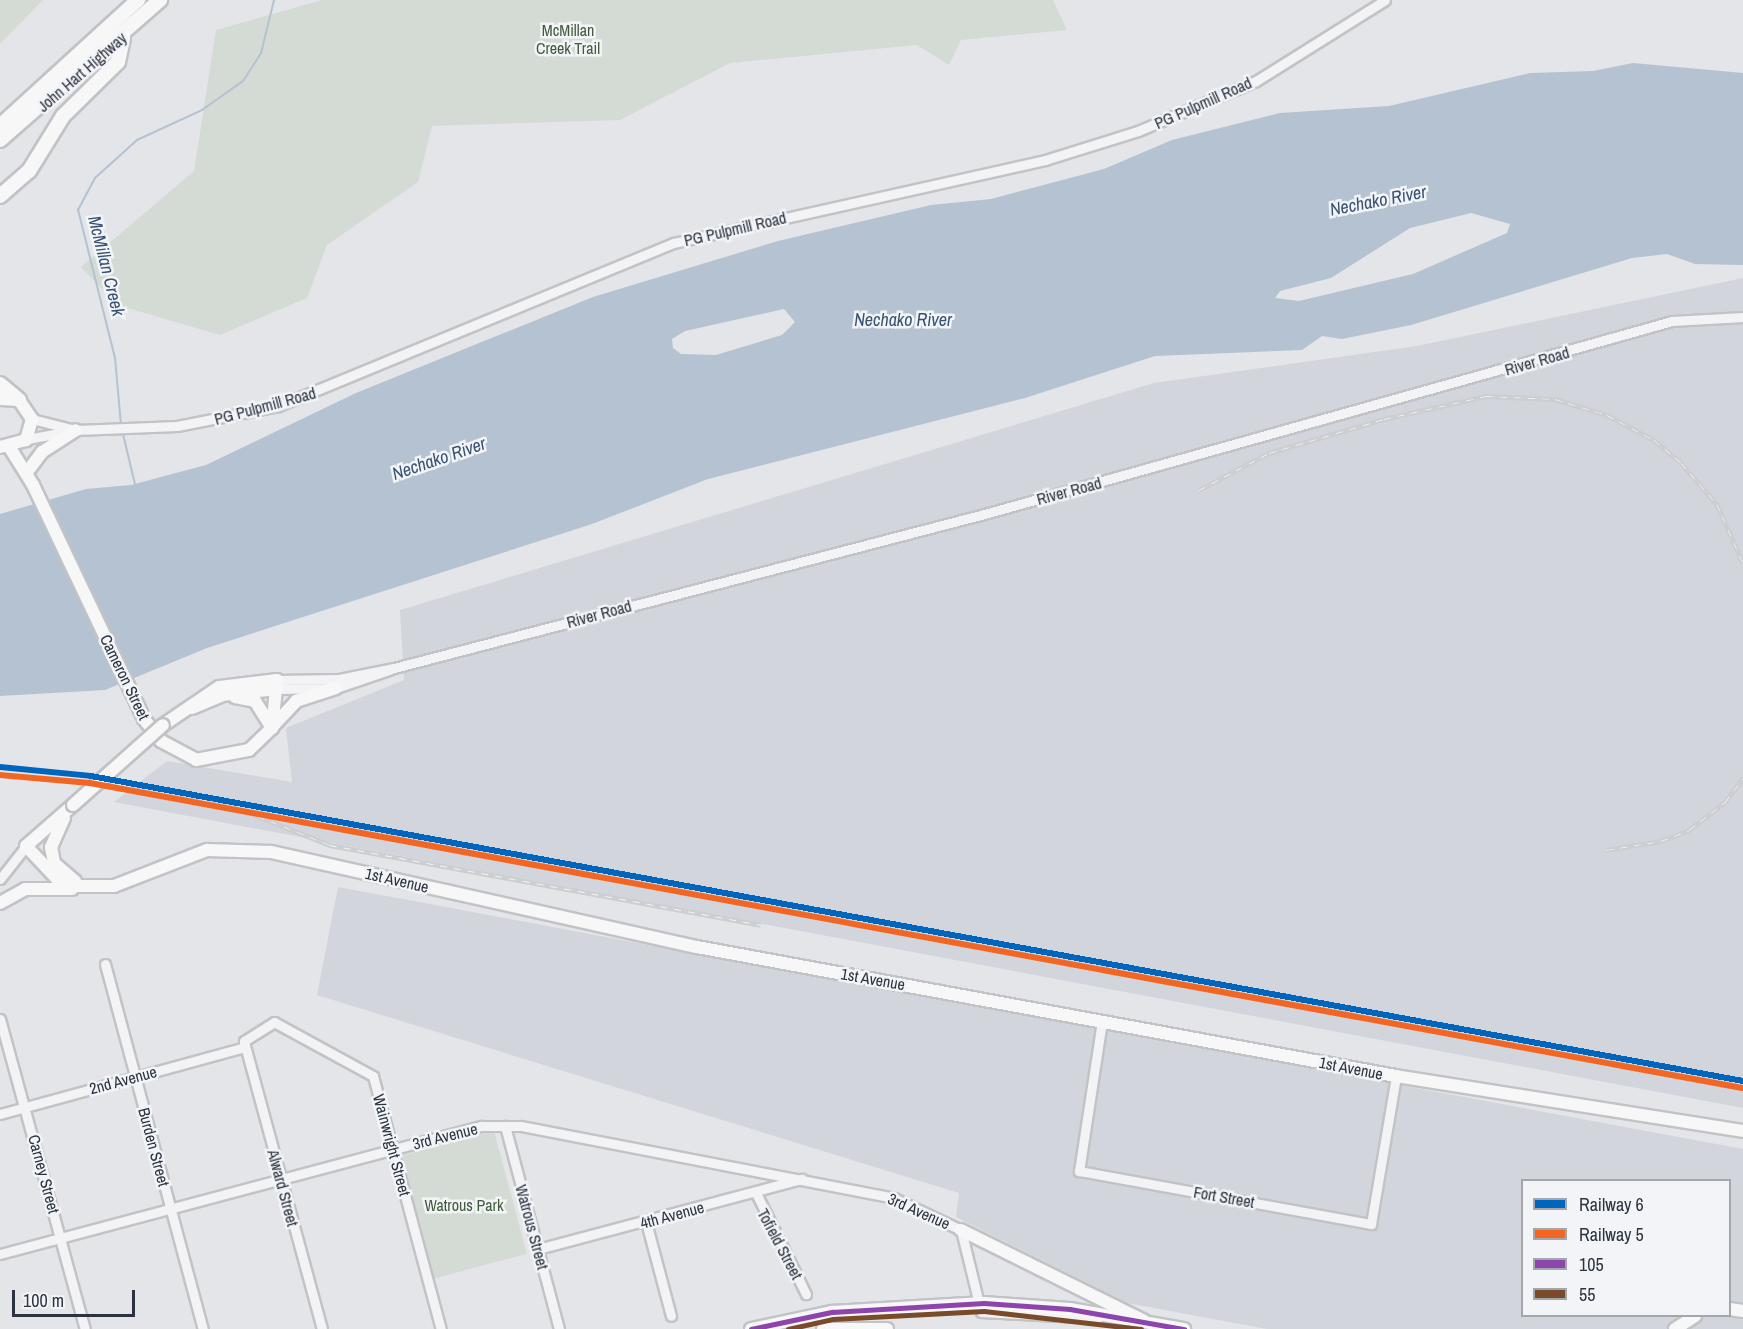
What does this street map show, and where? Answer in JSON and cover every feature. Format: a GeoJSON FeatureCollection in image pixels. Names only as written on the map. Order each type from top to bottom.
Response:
{"type":"FeatureCollection","features":[{"type":"Feature","properties":{"kind":"highway","name":"John Hart Highway"},"geometry":{"type":"LineString","coordinates":[[0,126],[138,0]]}},
{"type":"Feature","properties":{"kind":"highway","name":"John Hart Highway"},"geometry":{"type":"LineString","coordinates":[[0,140],[123,38],[160,0]]}},
{"type":"Feature","properties":{"kind":"highway"},"geometry":{"type":"LineString","coordinates":[[0,196],[29,171],[63,116],[118,62],[123,38]]}},
{"type":"Feature","properties":{"kind":"highway"},"geometry":{"type":"LineString","coordinates":[[0,384],[19,400]]}},
{"type":"Feature","properties":{"kind":"main road"},"geometry":{"type":"LineString","coordinates":[[0,399],[19,400],[32,419],[26,439],[27,472]]}},
{"type":"Feature","properties":{"kind":"main road"},"geometry":{"type":"LineString","coordinates":[[27,472],[42,452],[76,430]]}},
{"type":"Feature","properties":{"kind":"main road"},"geometry":{"type":"LineString","coordinates":[[26,439],[5,447],[27,472]]}},
{"type":"Feature","properties":{"kind":"main road","name":"Cameron Street"},"geometry":{"type":"LineString","coordinates":[[27,472],[133,695],[161,741],[196,760],[234,757],[272,728],[296,701],[336,688]]}},
{"type":"Feature","properties":{"kind":"main road"},"geometry":{"type":"LineString","coordinates":[[272,728],[277,684]]}},
{"type":"Feature","properties":{"kind":"main road","name":"River Road"},"geometry":{"type":"LineString","coordinates":[[177,715],[239,691],[277,684]]}},
{"type":"Feature","properties":{"kind":"main road","name":"River Road"},"geometry":{"type":"LineString","coordinates":[[26,846],[163,725],[219,687],[277,684]]}},
{"type":"Feature","properties":{"kind":"main road"},"geometry":{"type":"LineString","coordinates":[[204,703],[249,697],[272,728]]}},
{"type":"Feature","properties":{"kind":"main road"},"geometry":{"type":"LineString","coordinates":[[74,805],[51,847],[54,863],[86,888]]}},
{"type":"Feature","properties":{"kind":"main road","name":"1st Avenue"},"geometry":{"type":"LineString","coordinates":[[26,846],[58,880],[86,888],[114,886],[207,850],[271,852],[697,947],[1396,1076],[1743,1131]]}},
{"type":"Feature","properties":{"kind":"main road"},"geometry":{"type":"LineString","coordinates":[[0,903],[25,889],[86,888]]}},
{"type":"Feature","properties":{"kind":"main road"},"geometry":{"type":"LineString","coordinates":[[961,1230],[1145,1322]]}},
{"type":"Feature","properties":{"kind":"main road"},"geometry":{"type":"LineString","coordinates":[[750,1329],[832,1312],[977,1303],[1108,1317],[1182,1329]]}},
{"type":"Feature","properties":{"kind":"main road"},"geometry":{"type":"LineString","coordinates":[[1675,1329],[1693,1317]]}},
{"type":"Feature","properties":{"kind":"main road"},"geometry":{"type":"LineString","coordinates":[[823,1329],[873,1326],[887,1329]]}},
{"type":"Feature","properties":{"kind":"street","name":"PG Pulpmill Road"},"geometry":{"type":"LineString","coordinates":[[76,430],[138,429],[220,420],[288,403],[674,243],[1045,160],[1138,131],[1256,81],[1385,0]]}},
{"type":"Feature","properties":{"kind":"street","name":"River Road"},"geometry":{"type":"LineString","coordinates":[[277,684],[336,688],[394,668],[1034,500],[1672,321],[1743,317]]}},
{"type":"Feature","properties":{"kind":"street"},"geometry":{"type":"LineString","coordinates":[[32,419],[76,430]]}},
{"type":"Feature","properties":{"kind":"street"},"geometry":{"type":"LineString","coordinates":[[26,439],[76,430]]}},
{"type":"Feature","properties":{"kind":"street","name":"River Road"},"geometry":{"type":"LineString","coordinates":[[277,684],[339,678],[394,668]]}},
{"type":"Feature","properties":{"kind":"street"},"geometry":{"type":"LineString","coordinates":[[0,879],[26,846]]}},
{"type":"Feature","properties":{"kind":"street","name":"Burden Street"},"geometry":{"type":"LineString","coordinates":[[105,964],[204,1329]]}},
{"type":"Feature","properties":{"kind":"street","name":"Carney Street"},"geometry":{"type":"LineString","coordinates":[[0,1019],[26,1107],[85,1329]]}},
{"type":"Feature","properties":{"kind":"street","name":"Fort Street"},"geometry":{"type":"LineString","coordinates":[[1102,1021],[1079,1171],[1371,1224],[1396,1076]]}},
{"type":"Feature","properties":{"kind":"street","name":"Wainwright Street"},"geometry":{"type":"LineString","coordinates":[[245,1047],[244,1041],[258,1028],[274,1022],[373,1076],[441,1329]]}},
{"type":"Feature","properties":{"kind":"street","name":"2nd Avenue"},"geometry":{"type":"LineString","coordinates":[[0,1114],[245,1047]]}},
{"type":"Feature","properties":{"kind":"street","name":"Alward Street"},"geometry":{"type":"LineString","coordinates":[[245,1047],[322,1329]]}},
{"type":"Feature","properties":{"kind":"street","name":"3rd Avenue"},"geometry":{"type":"LineString","coordinates":[[0,1254],[482,1126],[505,1126],[806,1178],[894,1198],[961,1230]]}},
{"type":"Feature","properties":{"kind":"street","name":"Watrous Street"},"geometry":{"type":"LineString","coordinates":[[505,1126],[559,1329]]}},
{"type":"Feature","properties":{"kind":"street","name":"4th Avenue"},"geometry":{"type":"LineString","coordinates":[[538,1249],[806,1178]]}},
{"type":"Feature","properties":{"kind":"street","name":"Tofield Street"},"geometry":{"type":"LineString","coordinates":[[756,1193],[806,1294]]}},
{"type":"Feature","properties":{"kind":"street"},"geometry":{"type":"LineString","coordinates":[[646,1222],[671,1316]]}},
{"type":"Feature","properties":{"kind":"street"},"geometry":{"type":"LineString","coordinates":[[961,1230],[977,1303]]}},
{"type":"Feature","properties":{"kind":"shaded area"},"geometry":{"type":"Polygon","coordinates":[[[1743,278],[1743,1108],[114,802],[167,761],[292,782],[286,728],[404,680],[400,610],[1154,383],[1417,346],[1743,278]]]}},
{"type":"Feature","properties":{"kind":"shaded area"},"geometry":{"type":"Polygon","coordinates":[[[338,887],[1743,1149],[1743,1329],[1267,1329],[1127,1303],[956,1217],[959,1193],[317,995],[338,887]]]}},
{"type":"Feature","properties":{"kind":"green space"},"geometry":{"type":"Polygon","coordinates":[[[0,0],[43,0],[0,44],[0,0]]]}},
{"type":"Feature","properties":{"kind":"green space","name":"McMillan Creek Trail"},"geometry":{"type":"Polygon","coordinates":[[[322,0],[1053,0],[1067,30],[961,40],[949,65],[917,45],[730,63],[620,120],[432,126],[418,182],[327,245],[307,298],[220,335],[117,305],[81,267],[194,171],[216,30],[322,0]]]}},
{"type":"Feature","properties":{"kind":"green space","name":"Watrous Park"},"geometry":{"type":"Polygon","coordinates":[[[494,1131],[527,1254],[434,1279],[401,1156],[494,1131]]]}},
{"type":"Feature","properties":{"kind":"water","name":"Nechako River"},"geometry":{"type":"Polygon","coordinates":[[[1633,63],[1743,73],[1743,265],[1695,264],[1667,254],[1632,258],[1411,325],[1342,339],[1322,336],[1302,350],[1155,356],[1025,398],[708,479],[592,524],[207,648],[105,690],[0,696],[0,514],[86,489],[131,485],[206,465],[356,393],[593,297],[778,241],[931,205],[991,199],[1104,169],[1172,140],[1280,113],[1389,106],[1530,73],[1593,71],[1633,63]],[[1471,213],[1410,228],[1331,278],[1280,291],[1275,298],[1299,301],[1413,274],[1507,233],[1510,224],[1471,213]],[[784,309],[685,331],[672,339],[673,348],[681,354],[716,355],[782,335],[795,322],[784,309]]]}},
{"type":"Feature","properties":{"kind":"waterway","name":"McMillan Creek"},"geometry":{"type":"LineString","coordinates":[[121,425],[115,358],[78,210],[95,178],[137,140],[202,110],[243,81],[261,53],[274,0]]}},
{"type":"Feature","properties":{"kind":"waterway","name":"McMillan Creek"},"geometry":{"type":"LineString","coordinates":[[122,430],[135,484]]}},
{"type":"Feature","properties":{"kind":"railway"},"geometry":{"type":"LineString","coordinates":[[1199,490],[1269,453],[1384,419],[1486,396],[1555,399],[1607,415],[1654,440],[1681,463],[1717,504],[1743,563]]}},
{"type":"Feature","properties":{"kind":"railway"},"geometry":{"type":"LineString","coordinates":[[1606,850],[1661,841],[1689,830],[1725,802],[1743,778]]}},
{"type":"Feature","properties":{"kind":"railway"},"geometry":{"type":"LineString","coordinates":[[174,792],[245,811],[330,845],[761,925]]}},
{"type":"Feature","properties":{"kind":"rail line","name":"6"},"geometry":{"type":"LineString","coordinates":[[0,767],[91,776],[1743,1081]]}},
{"type":"Feature","properties":{"kind":"rail line","name":"5"},"geometry":{"type":"LineString","coordinates":[[0,775],[90,783],[1742,1088]]}},
{"type":"Feature","properties":{"kind":"transit line","name":"105"},"geometry":{"type":"LineString","coordinates":[[751,1329],[832,1312],[984,1303],[1070,1309],[1184,1329]]}},
{"type":"Feature","properties":{"kind":"transit line","name":"55"},"geometry":{"type":"LineString","coordinates":[[788,1329],[833,1319],[984,1311],[1141,1329]]}}]}
